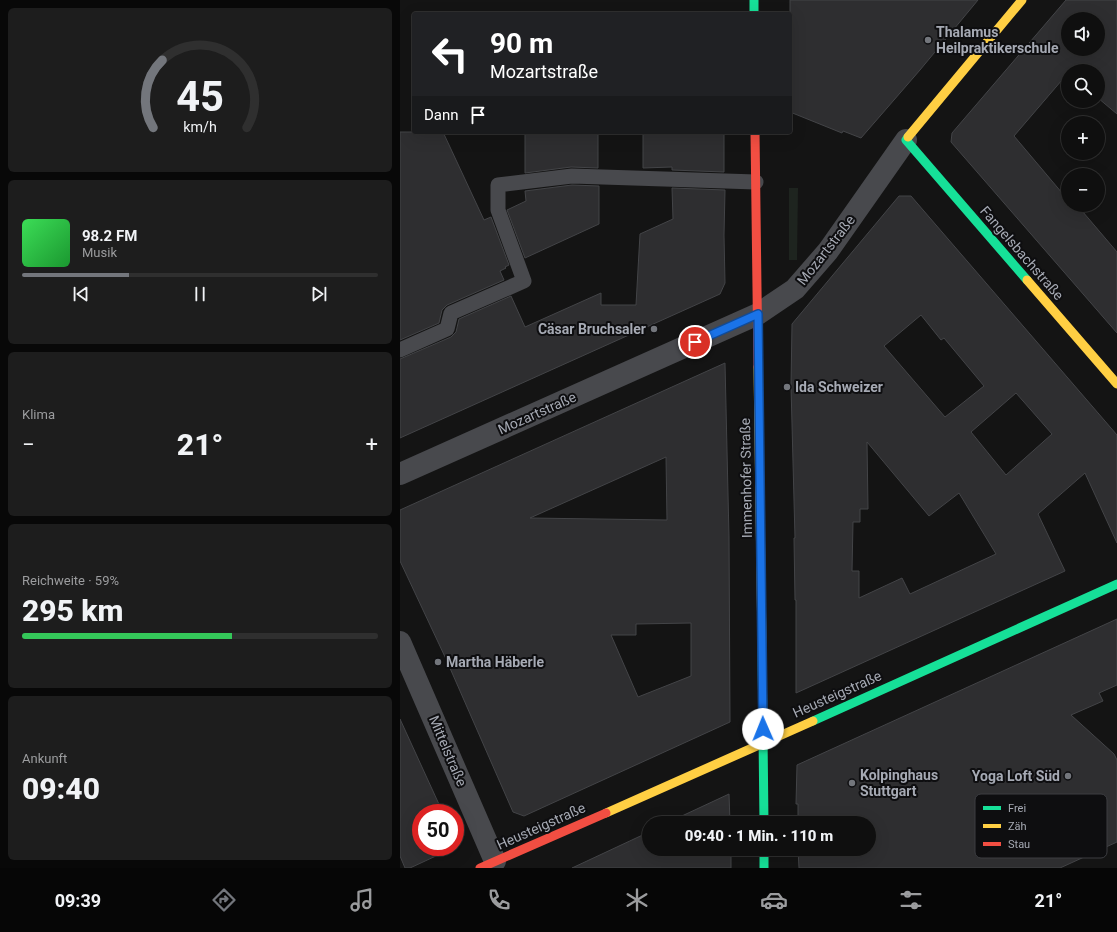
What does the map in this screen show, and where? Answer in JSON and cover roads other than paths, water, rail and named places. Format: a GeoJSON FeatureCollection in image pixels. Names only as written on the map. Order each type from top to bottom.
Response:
{"type":"FeatureCollection","features":[{"type":"Feature","properties":{"kind":"street"},"geometry":{"type":"LineString","coordinates":[[754,0],[754,12]]}},
{"type":"Feature","properties":{"kind":"street","name":"Mozartstraße"},"geometry":{"type":"LineString","coordinates":[[400,474],[758,314],[795,289],[828,250],[906,140],[1022,0]]}},
{"type":"Feature","properties":{"kind":"street","name":"Immenhofer Straße"},"geometry":{"type":"LineString","coordinates":[[755,134],[764,816]]}},
{"type":"Feature","properties":{"kind":"street","name":"Fangelsbachstraße"},"geometry":{"type":"LineString","coordinates":[[906,140],[1117,384]]}},
{"type":"Feature","properties":{"kind":"street","name":"Heusteigstraße"},"geometry":{"type":"LineString","coordinates":[[488,865],[763,744],[1117,584]]}},
{"type":"Feature","properties":{"kind":"street","name":"Mittelstraße"},"geometry":{"type":"LineString","coordinates":[[400,642],[488,865]]}},
{"type":"Feature","properties":{"kind":"street"},"geometry":{"type":"LineString","coordinates":[[764,856],[764,868]]}},
{"type":"Feature","properties":{"kind":"lane"},"geometry":{"type":"LineString","coordinates":[[400,350],[447,329],[451,313],[524,281],[498,210],[498,186],[572,176],[756,182]]}},
{"type":"Feature","properties":{"kind":"place","name":"Thalamus Heilpraktikerschule"},"geometry":{"type":"Point","coordinates":[928,40]}},
{"type":"Feature","properties":{"kind":"place","name":"Cäsar Bruchsaler"},"geometry":{"type":"Point","coordinates":[654,329]}},
{"type":"Feature","properties":{"kind":"place","name":"Ida Schweizer"},"geometry":{"type":"Point","coordinates":[787,387]}},
{"type":"Feature","properties":{"kind":"place","name":"Martha Häberle"},"geometry":{"type":"Point","coordinates":[438,662]}},
{"type":"Feature","properties":{"kind":"place","name":"Yoga Loft Süd"},"geometry":{"type":"Point","coordinates":[1068,776]}},
{"type":"Feature","properties":{"kind":"place","name":"Kolpinghaus Stuttgart"},"geometry":{"type":"Point","coordinates":[852,783]}}]}
